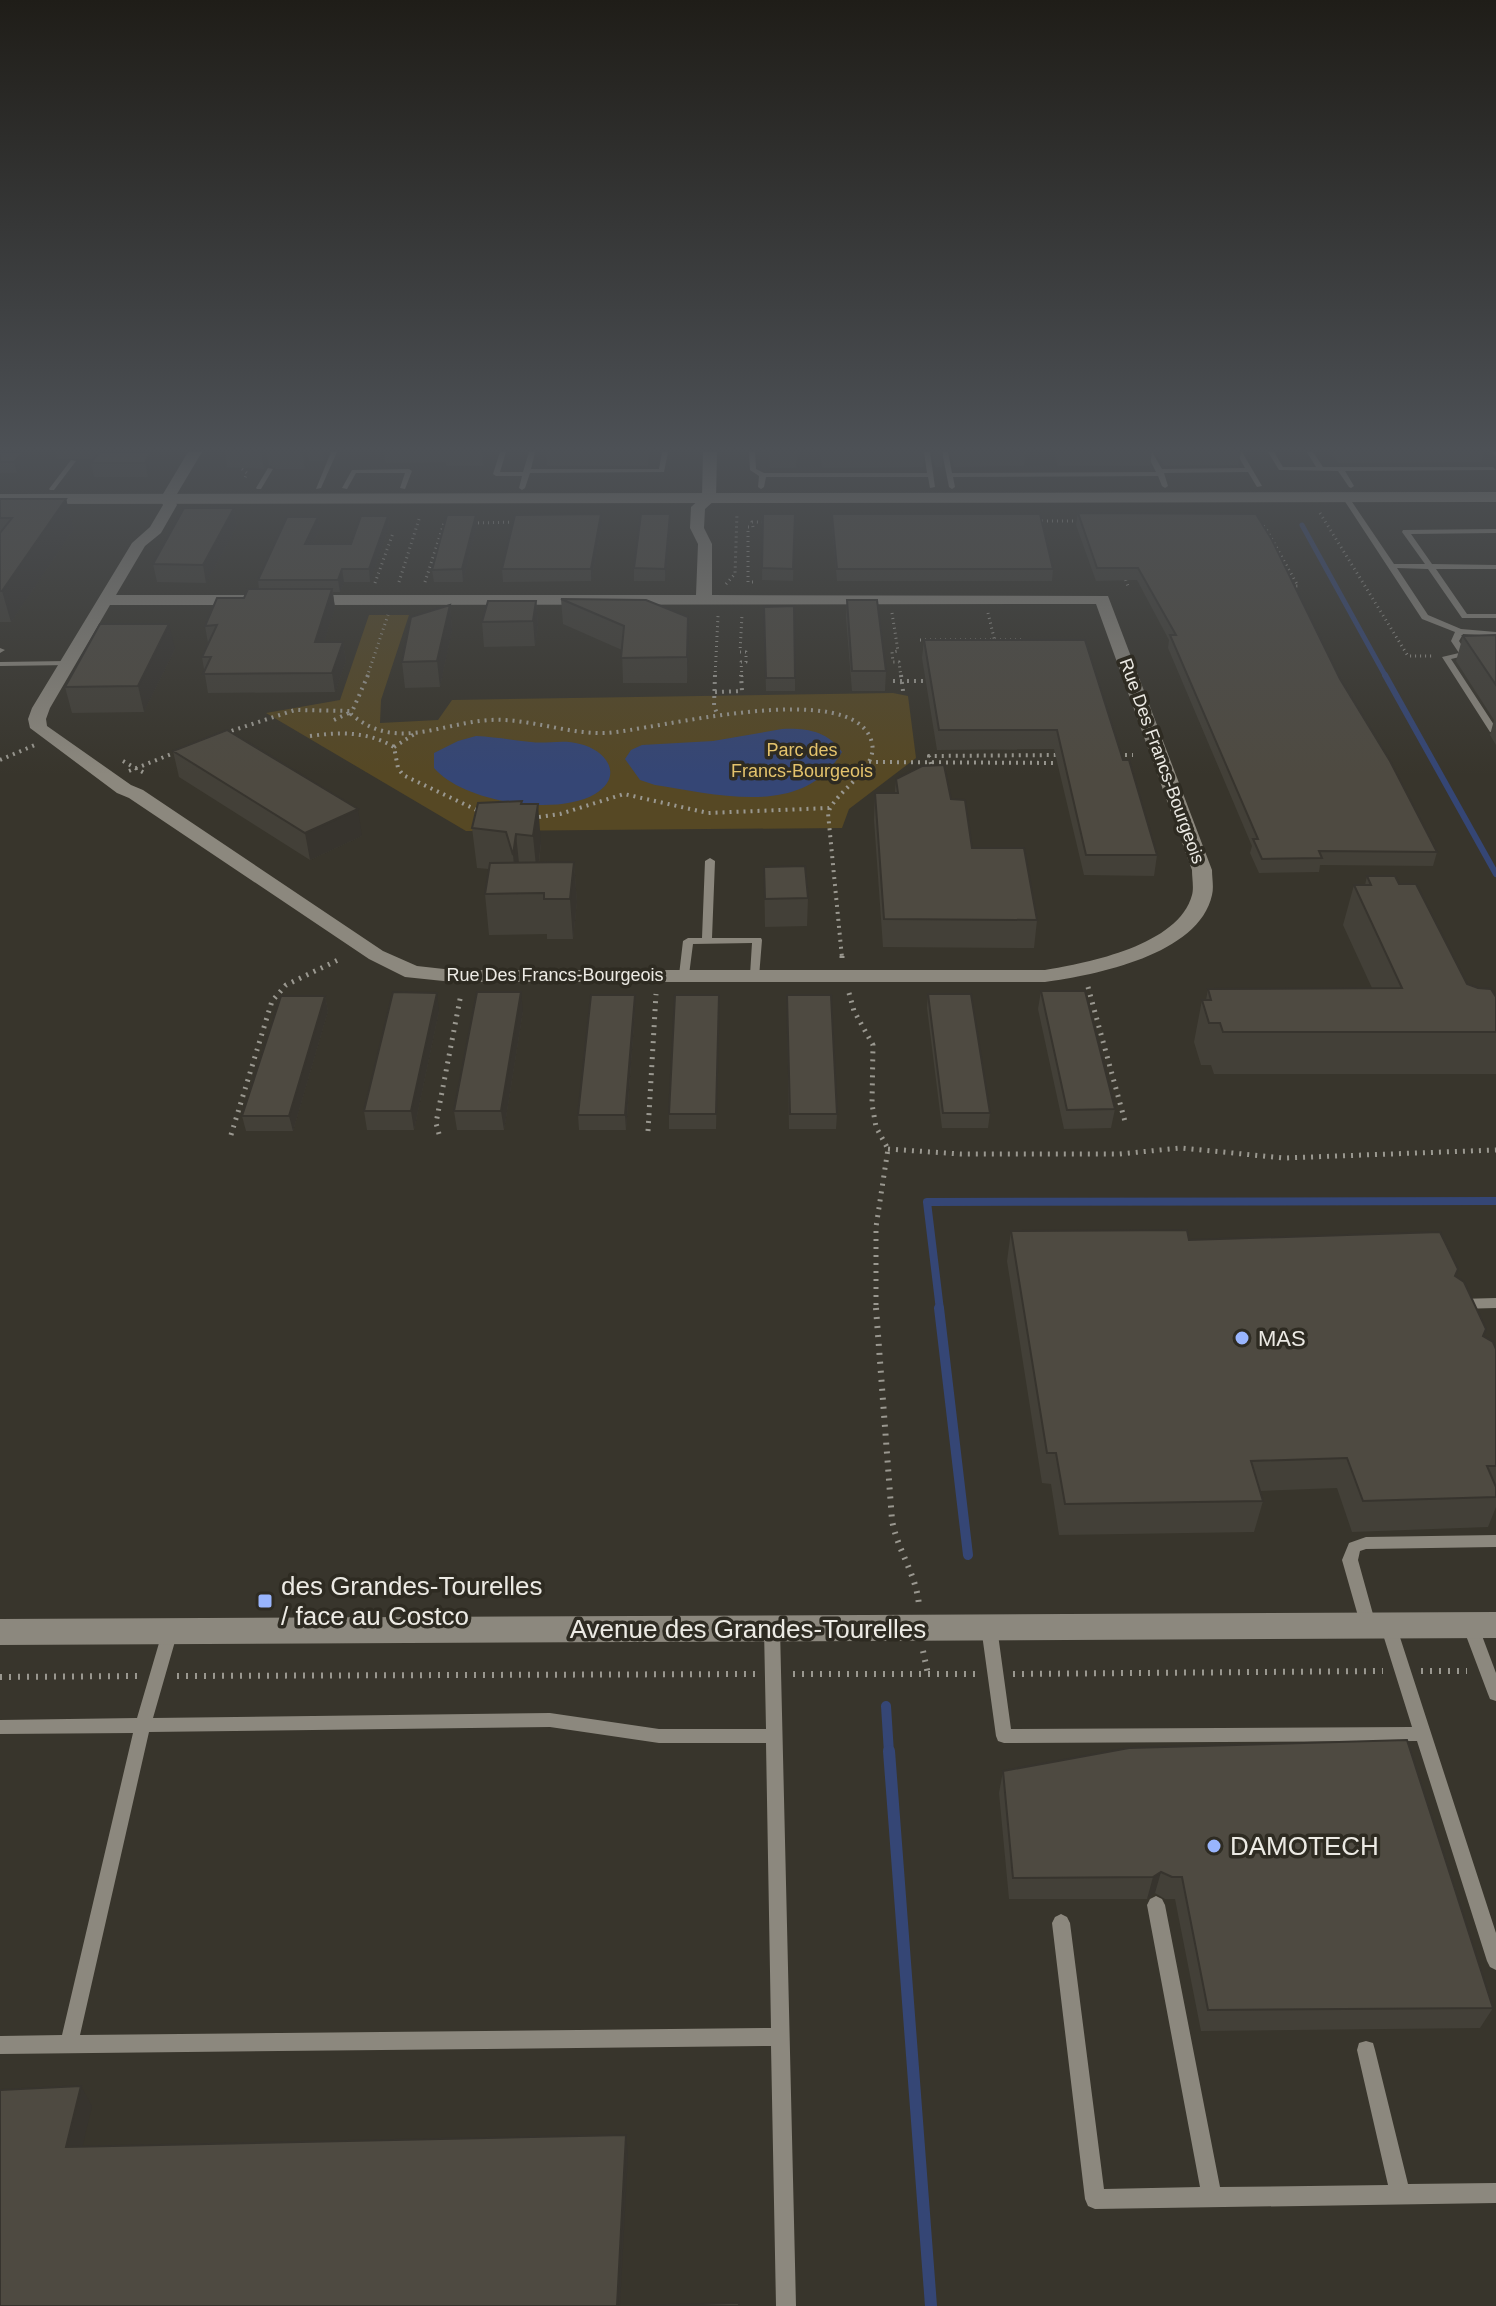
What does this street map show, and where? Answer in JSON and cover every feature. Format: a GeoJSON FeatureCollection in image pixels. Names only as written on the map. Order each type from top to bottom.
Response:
{"type":"FeatureCollection","features":[{"type":"Feature","properties":{"kind":"street","name":"Rue Des Francs-Bourgeois"},"geometry":{"type":"LineString","coordinates":[[106,600],[711,604],[1102,599],[1203,875],[1200,899],[1182,924],[1144,951],[1098,967],[1035,976],[437,976],[413,972],[393,965],[42,731],[37,724],[38,714],[129,560]]}},
{"type":"Feature","properties":{"kind":"street"},"geometry":{"type":"LineString","coordinates":[[707,560],[711,604]]}},
{"type":"Feature","properties":{"kind":"street","name":"Avenue des Grandes-Tourelles"},"geometry":{"type":"LineString","coordinates":[[0,1632],[1483,1625]]}},
{"type":"Feature","properties":{"kind":"lane"},"geometry":{"type":"LineString","coordinates":[[1387,560],[1425,617],[1460,631],[1496,634]]}},
{"type":"Feature","properties":{"kind":"lane"},"geometry":{"type":"LineString","coordinates":[[1426,560],[1465,616],[1496,616]]}},
{"type":"Feature","properties":{"kind":"lane"},"geometry":{"type":"LineString","coordinates":[[1391,566],[1496,567]]}},
{"type":"Feature","properties":{"kind":"lane"},"geometry":{"type":"LineString","coordinates":[[1460,631],[1455,641],[1464,655],[1446,657],[1493,730]]}},
{"type":"Feature","properties":{"kind":"lane"},"geometry":{"type":"LineString","coordinates":[[0,664],[67,663]]}},
{"type":"Feature","properties":{"kind":"lane"},"geometry":{"type":"LineString","coordinates":[[707,941],[710,861]]}},
{"type":"Feature","properties":{"kind":"lane"},"geometry":{"type":"LineString","coordinates":[[684,975],[688,941],[757,940],[755,975]]}},
{"type":"Feature","properties":{"kind":"lane"},"geometry":{"type":"LineString","coordinates":[[1454,1304],[1496,1303]]}},
{"type":"Feature","properties":{"kind":"lane"},"geometry":{"type":"LineString","coordinates":[[1496,1541],[1366,1543],[1354,1547],[1350,1560],[1423,1734],[1496,1961]]}},
{"type":"Feature","properties":{"kind":"lane"},"geometry":{"type":"LineString","coordinates":[[1483,1625],[1496,1694]]}},
{"type":"Feature","properties":{"kind":"lane"},"geometry":{"type":"LineString","coordinates":[[989,1627],[1004,1736],[1423,1734]]}},
{"type":"Feature","properties":{"kind":"lane"},"geometry":{"type":"LineString","coordinates":[[772,1629],[778,2037],[786,2306]]}},
{"type":"Feature","properties":{"kind":"lane"},"geometry":{"type":"LineString","coordinates":[[69,2044],[143,1725],[170,1631]]}},
{"type":"Feature","properties":{"kind":"lane"},"geometry":{"type":"LineString","coordinates":[[0,1727],[550,1720],[659,1736],[774,1736]]}},
{"type":"Feature","properties":{"kind":"lane"},"geometry":{"type":"LineString","coordinates":[[1156,1905],[1212,2197]]}},
{"type":"Feature","properties":{"kind":"lane"},"geometry":{"type":"LineString","coordinates":[[1061,1923],[1095,2199],[1496,2193]]}},
{"type":"Feature","properties":{"kind":"lane"},"geometry":{"type":"LineString","coordinates":[[0,2045],[778,2037]]}},
{"type":"Feature","properties":{"kind":"lane"},"geometry":{"type":"LineString","coordinates":[[1366,2050],[1400,2194]]}},
{"type":"Feature","properties":{"kind":"path"},"geometry":{"type":"LineString","coordinates":[[372,591],[383,560]]}},
{"type":"Feature","properties":{"kind":"path"},"geometry":{"type":"LineString","coordinates":[[396,591],[406,560]]}},
{"type":"Feature","properties":{"kind":"path"},"geometry":{"type":"LineString","coordinates":[[423,591],[433,560]]}},
{"type":"Feature","properties":{"kind":"path"},"geometry":{"type":"LineString","coordinates":[[722,591],[735,574],[735,560]]}},
{"type":"Feature","properties":{"kind":"path"},"geometry":{"type":"LineString","coordinates":[[748,560],[748,582],[754,582],[754,590]]}},
{"type":"Feature","properties":{"kind":"path"},"geometry":{"type":"LineString","coordinates":[[1283,560],[1298,586],[1291,586]]}},
{"type":"Feature","properties":{"kind":"path"},"geometry":{"type":"LineString","coordinates":[[1348,560],[1408,656],[1438,656]]}},
{"type":"Feature","properties":{"kind":"path"},"geometry":{"type":"LineString","coordinates":[[1119,563],[1129,589]]}},
{"type":"Feature","properties":{"kind":"path"},"geometry":{"type":"LineString","coordinates":[[711,604],[714,706],[718,716]]}},
{"type":"Feature","properties":{"kind":"path"},"geometry":{"type":"LineString","coordinates":[[891,609],[898,651],[892,652],[893,662],[899,662],[903,691]]}},
{"type":"Feature","properties":{"kind":"path"},"geometry":{"type":"LineString","coordinates":[[987,609],[997,652]]}},
{"type":"Feature","properties":{"kind":"path"},"geometry":{"type":"LineString","coordinates":[[334,720],[352,711],[362,693],[390,610]]}},
{"type":"Feature","properties":{"kind":"path"},"geometry":{"type":"LineString","coordinates":[[715,692],[742,691],[741,662],[746,662],[746,652],[740,652],[742,610]]}},
{"type":"Feature","properties":{"kind":"path"},"geometry":{"type":"LineString","coordinates":[[920,640],[1024,640]]}},
{"type":"Feature","properties":{"kind":"path"},"geometry":{"type":"LineString","coordinates":[[893,681],[934,681]]}},
{"type":"Feature","properties":{"kind":"path"},"geometry":{"type":"LineString","coordinates":[[352,711],[356,719],[379,730],[417,733],[499,720],[603,733],[793,708],[833,713],[858,725],[869,736],[873,748],[869,762],[829,808],[842,958]]}},
{"type":"Feature","properties":{"kind":"path"},"geometry":{"type":"LineString","coordinates":[[220,735],[295,710],[352,711]]}},
{"type":"Feature","properties":{"kind":"path"},"geometry":{"type":"LineString","coordinates":[[372,736],[387,725]]}},
{"type":"Feature","properties":{"kind":"path"},"geometry":{"type":"LineString","coordinates":[[310,736],[347,733],[372,736],[394,747],[398,754],[398,768],[408,779],[494,816]]}},
{"type":"Feature","properties":{"kind":"path"},"geometry":{"type":"LineString","coordinates":[[394,747],[417,733]]}},
{"type":"Feature","properties":{"kind":"path"},"geometry":{"type":"LineString","coordinates":[[408,739],[416,741]]}},
{"type":"Feature","properties":{"kind":"path"},"geometry":{"type":"LineString","coordinates":[[136,769],[191,746]]}},
{"type":"Feature","properties":{"kind":"path"},"geometry":{"type":"LineString","coordinates":[[0,760],[30,747]]}},
{"type":"Feature","properties":{"kind":"path"},"geometry":{"type":"LineString","coordinates":[[931,764],[929,756],[1073,755]]}},
{"type":"Feature","properties":{"kind":"path"},"geometry":{"type":"LineString","coordinates":[[1118,755],[1133,755]]}},
{"type":"Feature","properties":{"kind":"path"},"geometry":{"type":"LineString","coordinates":[[119,758],[146,774]]}},
{"type":"Feature","properties":{"kind":"path"},"geometry":{"type":"LineString","coordinates":[[869,762],[1072,763]]}},
{"type":"Feature","properties":{"kind":"path"},"geometry":{"type":"LineString","coordinates":[[523,818],[560,814],[624,794],[708,813],[829,808]]}},
{"type":"Feature","properties":{"kind":"path"},"geometry":{"type":"LineString","coordinates":[[231,1135],[272,1001],[286,985],[340,959]]}},
{"type":"Feature","properties":{"kind":"path"},"geometry":{"type":"LineString","coordinates":[[845,986],[854,1011],[873,1045],[872,1104],[876,1127],[888,1149],[881,1178],[874,1243],[876,1342],[891,1469],[892,1522],[898,1547],[919,1591],[918,1628],[928,1674]]}},
{"type":"Feature","properties":{"kind":"path"},"geometry":{"type":"LineString","coordinates":[[1088,987],[1126,1125]]}},
{"type":"Feature","properties":{"kind":"path"},"geometry":{"type":"LineString","coordinates":[[439,1134],[436,1123],[461,993]]}},
{"type":"Feature","properties":{"kind":"path"},"geometry":{"type":"LineString","coordinates":[[648,1131],[656,993]]}},
{"type":"Feature","properties":{"kind":"path"},"geometry":{"type":"LineString","coordinates":[[888,1149],[913,1153],[1087,1154],[1181,1148],[1284,1158],[1496,1150]]}},
{"type":"Feature","properties":{"kind":"path"},"geometry":{"type":"LineString","coordinates":[[1013,1674],[1379,1671]]}},
{"type":"Feature","properties":{"kind":"path"},"geometry":{"type":"LineString","coordinates":[[1429,1672],[1452,1671]]}},
{"type":"Feature","properties":{"kind":"path","name":"Avenue des Grandes-Tourelles"},"geometry":{"type":"LineString","coordinates":[[198,1676],[736,1674]]}},
{"type":"Feature","properties":{"kind":"path","name":"Avenue des Grandes-Tourelles"},"geometry":{"type":"LineString","coordinates":[[810,1674],[980,1674]]}},
{"type":"Feature","properties":{"kind":"path"},"geometry":{"type":"LineString","coordinates":[[0,1677],[123,1676]]}},
{"type":"Feature","properties":{"kind":"green space","name":"Parc des Francs-Bourgeois"},"geometry":{"type":"Polygon","coordinates":[[[369,615],[409,615],[381,700],[380,723],[438,720],[452,700],[893,693],[908,696],[916,758],[849,809],[842,828],[466,831],[266,713],[340,700],[369,615]]]}},
{"type":"Feature","properties":{"kind":"water"},"geometry":{"type":"Polygon","coordinates":[[[782,729],[816,732],[830,739],[842,752],[825,773],[805,787],[757,797],[655,785],[640,780],[625,759],[631,750],[642,745],[713,741],[782,729]]]}},
{"type":"Feature","properties":{"kind":"water"},"geometry":{"type":"Polygon","coordinates":[[[476,736],[580,744],[604,758],[610,772],[609,779],[595,794],[578,801],[535,805],[487,797],[466,790],[434,768],[434,753],[476,736]]]}},
{"type":"Feature","properties":{"kind":"building"},"geometry":{"type":"Polygon","coordinates":[[[0,560],[24,560],[2,591],[0,560]]]}},
{"type":"Feature","properties":{"kind":"building"},"geometry":{"type":"Polygon","coordinates":[[[155,560],[206,560],[203,565],[153,564],[155,560]]]}},
{"type":"Feature","properties":{"kind":"building"},"geometry":{"type":"Polygon","coordinates":[[[267,560],[372,560],[369,569],[342,569],[338,580],[258,580],[267,560]]]}},
{"type":"Feature","properties":{"kind":"building"},"geometry":{"type":"Polygon","coordinates":[[[435,560],[464,560],[462,569],[432,570],[435,560]]]}},
{"type":"Feature","properties":{"kind":"building"},"geometry":{"type":"Polygon","coordinates":[[[504,560],[593,560],[591,569],[502,569],[504,560]]]}},
{"type":"Feature","properties":{"kind":"building"},"geometry":{"type":"Polygon","coordinates":[[[635,560],[666,560],[665,569],[634,568],[635,560]]]}},
{"type":"Feature","properties":{"kind":"building"},"geometry":{"type":"Polygon","coordinates":[[[762,560],[793,560],[793,569],[762,568],[762,560]]]}},
{"type":"Feature","properties":{"kind":"building"},"geometry":{"type":"Polygon","coordinates":[[[836,560],[1051,560],[1053,569],[837,569],[836,560]]]}},
{"type":"Feature","properties":{"kind":"building"},"geometry":{"type":"Polygon","coordinates":[[[1094,560],[1282,560],[1340,679],[1390,761],[1437,852],[1319,851],[1322,858],[1262,859],[1253,839],[1258,839],[1170,635],[1176,635],[1138,568],[1097,568],[1094,560]]]}},
{"type":"Feature","properties":{"kind":"building"},"geometry":{"type":"Polygon","coordinates":[[[248,589],[332,589],[315,642],[343,642],[332,673],[203,674],[211,657],[202,657],[217,625],[205,626],[217,598],[244,598],[248,589]]]}},
{"type":"Feature","properties":{"kind":"building"},"geometry":{"type":"Polygon","coordinates":[[[561,599],[646,600],[688,617],[687,657],[621,658],[624,626],[561,599]]]}},
{"type":"Feature","properties":{"kind":"building"},"geometry":{"type":"Polygon","coordinates":[[[847,600],[877,600],[886,671],[852,671],[847,600]]]}},
{"type":"Feature","properties":{"kind":"building"},"geometry":{"type":"Polygon","coordinates":[[[488,601],[536,601],[533,621],[482,622],[488,601]]]}},
{"type":"Feature","properties":{"kind":"building"},"geometry":{"type":"Polygon","coordinates":[[[450,605],[437,661],[402,662],[411,617],[450,605]]]}},
{"type":"Feature","properties":{"kind":"building"},"geometry":{"type":"Polygon","coordinates":[[[794,606],[795,678],[766,678],[764,607],[794,606]]]}},
{"type":"Feature","properties":{"kind":"building"},"geometry":{"type":"Polygon","coordinates":[[[100,624],[169,624],[138,686],[65,687],[100,624]]]}},
{"type":"Feature","properties":{"kind":"building"},"geometry":{"type":"Polygon","coordinates":[[[1496,635],[1496,685],[1463,636],[1496,635]]]}},
{"type":"Feature","properties":{"kind":"building"},"geometry":{"type":"Polygon","coordinates":[[[924,640],[1085,640],[1123,760],[1129,760],[1157,855],[1086,855],[1057,730],[939,730],[924,640]]]}},
{"type":"Feature","properties":{"kind":"building"},"geometry":{"type":"Polygon","coordinates":[[[227,730],[358,809],[305,833],[173,751],[227,730]]]}},
{"type":"Feature","properties":{"kind":"building"},"geometry":{"type":"Polygon","coordinates":[[[944,765],[951,799],[965,800],[972,848],[1024,848],[1037,920],[884,919],[875,793],[898,793],[896,779],[922,766],[944,765]]]}},
{"type":"Feature","properties":{"kind":"building"},"geometry":{"type":"Polygon","coordinates":[[[522,801],[521,804],[538,804],[533,836],[516,834],[513,855],[506,832],[472,828],[478,803],[522,801]]]}},
{"type":"Feature","properties":{"kind":"building"},"geometry":{"type":"Polygon","coordinates":[[[574,862],[570,899],[544,899],[544,893],[485,894],[490,863],[574,862]]]}},
{"type":"Feature","properties":{"kind":"building"},"geometry":{"type":"Polygon","coordinates":[[[805,866],[808,898],[765,899],[764,867],[805,866]]]}},
{"type":"Feature","properties":{"kind":"building"},"geometry":{"type":"Polygon","coordinates":[[[1367,876],[1395,876],[1399,884],[1416,884],[1467,984],[1491,989],[1496,997],[1496,1032],[1223,1032],[1220,1023],[1209,1023],[1202,1000],[1211,1000],[1208,989],[1402,988],[1354,885],[1371,885],[1367,876]]]}},
{"type":"Feature","properties":{"kind":"building"},"geometry":{"type":"Polygon","coordinates":[[[1041,991],[1085,991],[1115,1109],[1067,1110],[1041,991]]]}},
{"type":"Feature","properties":{"kind":"building"},"geometry":{"type":"Polygon","coordinates":[[[393,992],[437,993],[411,1111],[364,1111],[393,992]]]}},
{"type":"Feature","properties":{"kind":"building"},"geometry":{"type":"Polygon","coordinates":[[[477,992],[521,992],[501,1111],[454,1111],[477,992]]]}},
{"type":"Feature","properties":{"kind":"building"},"geometry":{"type":"Polygon","coordinates":[[[928,994],[971,994],[990,1113],[943,1113],[928,994]]]}},
{"type":"Feature","properties":{"kind":"building"},"geometry":{"type":"Polygon","coordinates":[[[591,995],[635,995],[625,1115],[578,1115],[591,995]]]}},
{"type":"Feature","properties":{"kind":"building"},"geometry":{"type":"Polygon","coordinates":[[[675,995],[719,995],[716,1114],[669,1114],[675,995]]]}},
{"type":"Feature","properties":{"kind":"building"},"geometry":{"type":"Polygon","coordinates":[[[787,995],[831,995],[837,1114],[790,1114],[787,995]]]}},
{"type":"Feature","properties":{"kind":"building"},"geometry":{"type":"Polygon","coordinates":[[[281,996],[325,996],[289,1116],[242,1116],[281,996]]]}},
{"type":"Feature","properties":{"kind":"building","name":"MAS"},"geometry":{"type":"Polygon","coordinates":[[[1187,1230],[1189,1240],[1440,1232],[1458,1269],[1455,1276],[1464,1282],[1486,1329],[1483,1336],[1493,1342],[1496,1349],[1496,1466],[1487,1466],[1496,1487],[1496,1497],[1363,1501],[1347,1458],[1251,1461],[1263,1501],[1065,1504],[1056,1453],[1047,1453],[1011,1231],[1187,1230]]]}},
{"type":"Feature","properties":{"kind":"building","name":"DAMOTECH"},"geometry":{"type":"Polygon","coordinates":[[[1407,1740],[1493,2008],[1208,2010],[1182,1877],[1161,1872],[1153,1877],[1013,1878],[1003,1771],[1129,1748],[1407,1740]]]}},
{"type":"Feature","properties":{"kind":"building"},"geometry":{"type":"Polygon","coordinates":[[[81,2086],[66,2147],[626,2135],[617,2306],[0,2306],[0,2090],[81,2086]]]}},
{"type":"Feature","properties":{"kind":"building"},"geometry":{"type":"Polygon","coordinates":[[[739,2303],[739,2306],[631,2306],[739,2303]]]}},
{"type":"Feature","properties":{"kind":"waterway"},"geometry":{"type":"LineString","coordinates":[[1321,560],[1386,677]]}},
{"type":"Feature","properties":{"kind":"waterway"},"geometry":{"type":"LineString","coordinates":[[1385,675],[1496,874]]}},
{"type":"Feature","properties":{"kind":"waterway"},"geometry":{"type":"LineString","coordinates":[[940,1310],[927,1202],[1496,1201]]}},
{"type":"Feature","properties":{"kind":"waterway"},"geometry":{"type":"LineString","coordinates":[[939,1308],[968,1555]]}},
{"type":"Feature","properties":{"kind":"waterway"},"geometry":{"type":"LineString","coordinates":[[886,1706],[889,1753]]}},
{"type":"Feature","properties":{"kind":"waterway"},"geometry":{"type":"LineString","coordinates":[[889,1751],[931,2306]]}},
{"type":"Feature","properties":{"kind":"place","name":"MAS"},"geometry":{"type":"Point","coordinates":[1242,1338]}},
{"type":"Feature","properties":{"kind":"place","name":"des Grandes-Tourelles / face au Costco"},"geometry":{"type":"Point","coordinates":[265,1601]}},
{"type":"Feature","properties":{"kind":"place","name":"DAMOTECH"},"geometry":{"type":"Point","coordinates":[1214,1846]}}]}
